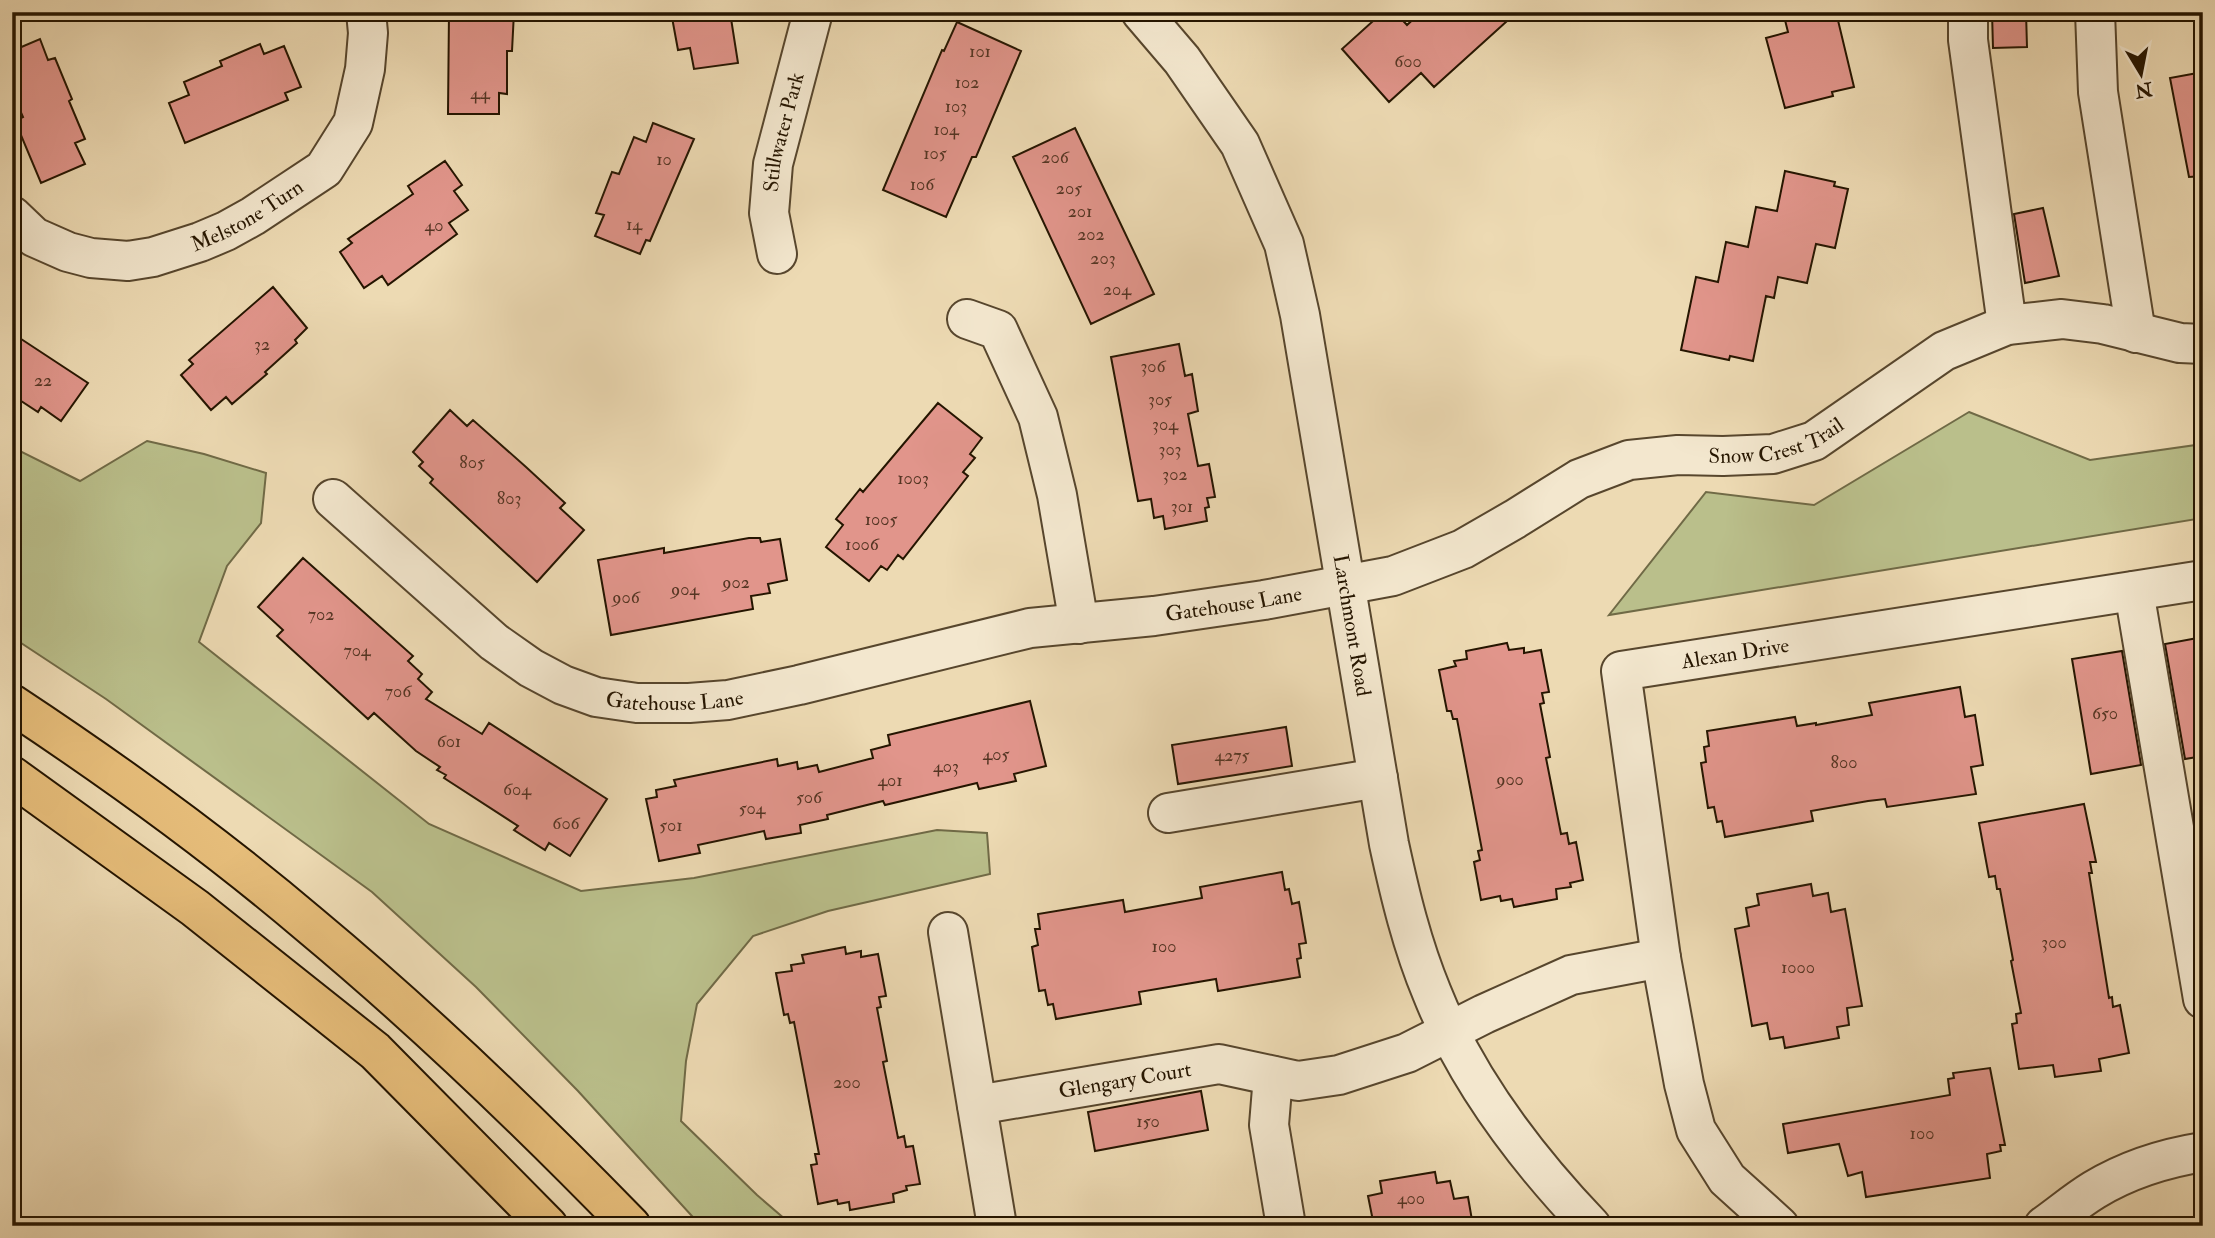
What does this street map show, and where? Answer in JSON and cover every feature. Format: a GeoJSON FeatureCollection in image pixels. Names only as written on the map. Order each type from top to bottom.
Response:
{"type":"FeatureCollection","features":[{"type":"Feature","properties":{"kind":"highway"},"geometry":{"type":"LineString","coordinates":[[12,704],[185,826],[310,924],[425,1025],[560,1153],[631,1226]]}},
{"type":"Feature","properties":{"kind":"highway"},"geometry":{"type":"LineString","coordinates":[[12,775],[195,908],[375,1051],[548,1226]]}},
{"type":"Feature","properties":{"kind":"street","name":"Melstone Turn"},"geometry":{"type":"LineString","coordinates":[[12,216],[34,237],[68,252],[128,261],[153,257],[200,242],[253,216],[324,169],[353,123],[365,69],[368,33],[366,12]]}},
{"type":"Feature","properties":{"kind":"street","name":"Stillwater Park"},"geometry":{"type":"LineString","coordinates":[[777,254],[769,213],[773,164],[813,12]]}},
{"type":"Feature","properties":{"kind":"street","name":"Larchmont Road"},"geometry":{"type":"LineString","coordinates":[[1141,12],[1182,60],[1240,144],[1283,244],[1300,315],[1400,893],[1424,974],[1450,1033],[1496,1112],[1528,1155],[1591,1226]]}},
{"type":"Feature","properties":{"kind":"street"},"geometry":{"type":"LineString","coordinates":[[1968,12],[1968,40],[2007,325]]}},
{"type":"Feature","properties":{"kind":"street"},"geometry":{"type":"LineString","coordinates":[[2095,12],[2098,92],[2136,333]]}},
{"type":"Feature","properties":{"kind":"street"},"geometry":{"type":"LineString","coordinates":[[967,318],[998,330],[1038,417],[1057,495],[1079,624]]}},
{"type":"Feature","properties":{"kind":"street","name":"Snow Crest Trail"},"geometry":{"type":"LineString","coordinates":[[1346,584],[1393,576],[1462,548],[1579,479],[1629,460],[1678,455],[1773,454],[1814,440],[1944,351],[2007,325],[2062,319],[2103,324],[2180,343],[2203,344]]}},
{"type":"Feature","properties":{"kind":"street","name":"Gatehouse Lane"},"geometry":{"type":"LineString","coordinates":[[333,499],[494,642],[531,667],[563,685],[596,696],[637,703],[728,700],[1017,631],[1168,614],[1264,600],[1346,584]]}},
{"type":"Feature","properties":{"kind":"street","name":"Alexan Drive"},"geometry":{"type":"LineString","coordinates":[[1779,1226],[1727,1179],[1696,1130],[1684,1084],[1661,958],[1621,671],[2203,580]]}},
{"type":"Feature","properties":{"kind":"street"},"geometry":{"type":"LineString","coordinates":[[2134,592],[2203,999]]}},
{"type":"Feature","properties":{"kind":"street"},"geometry":{"type":"LineString","coordinates":[[1168,813],[1378,778]]}},
{"type":"Feature","properties":{"kind":"street"},"geometry":{"type":"LineString","coordinates":[[948,932],[997,1226]]}},
{"type":"Feature","properties":{"kind":"street"},"geometry":{"type":"LineString","coordinates":[[1450,1033],[1484,1014],[1571,975],[1661,958]]}},
{"type":"Feature","properties":{"kind":"street","name":"Glengary Court"},"geometry":{"type":"LineString","coordinates":[[977,1105],[1219,1064],[1298,1081],[1339,1075],[1407,1053],[1450,1033]]}},
{"type":"Feature","properties":{"kind":"street"},"geometry":{"type":"LineString","coordinates":[[1273,1076],[1269,1125],[1286,1226]]}},
{"type":"Feature","properties":{"kind":"street"},"geometry":{"type":"LineString","coordinates":[[2044,1226],[2093,1190],[2125,1174],[2163,1160],[2203,1152]]}},
{"type":"Feature","properties":{"kind":"green space"},"geometry":{"type":"Polygon","coordinates":[[[1969,412],[2090,460],[2203,444],[2203,518],[1609,615],[1706,492],[1814,505],[1969,412]]]}},
{"type":"Feature","properties":{"kind":"green space"},"geometry":{"type":"Polygon","coordinates":[[[147,441],[204,454],[266,473],[261,523],[227,566],[199,642],[429,824],[581,891],[694,878],[937,830],[987,833],[990,874],[828,911],[753,936],[697,1004],[686,1061],[681,1121],[793,1226],[701,1226],[578,1091],[476,987],[372,892],[106,699],[12,637],[12,447],[80,481],[147,441]]]}},
{"type":"Feature","properties":{"kind":"building"},"geometry":{"type":"Polygon","coordinates":[[[449,12],[514,12],[512,51],[507,51],[507,94],[499,93],[499,114],[448,114],[449,12]]]}},
{"type":"Feature","properties":{"kind":"building"},"geometry":{"type":"Polygon","coordinates":[[[671,12],[730,12],[738,63],[694,69],[690,48],[678,50],[671,12]]]}},
{"type":"Feature","properties":{"kind":"building"},"geometry":{"type":"Polygon","coordinates":[[[1383,12],[1395,12],[1407,25],[1421,12],[1517,12],[1434,87],[1421,73],[1389,102],[1342,49],[1383,12]]]}},
{"type":"Feature","properties":{"kind":"building"},"geometry":{"type":"Polygon","coordinates":[[[1783,12],[1836,12],[1854,87],[1832,92],[1833,96],[1785,108],[1766,38],[1788,32],[1783,12]]]}},
{"type":"Feature","properties":{"kind":"building"},"geometry":{"type":"Polygon","coordinates":[[[1992,12],[2026,12],[2027,47],[1993,48],[1992,12]]]}},
{"type":"Feature","properties":{"kind":"building"},"geometry":{"type":"Polygon","coordinates":[[[957,22],[1021,51],[976,157],[972,157],[946,217],[883,190],[942,50],[944,51],[957,22]]]}},
{"type":"Feature","properties":{"kind":"building"},"geometry":{"type":"Polygon","coordinates":[[[40,39],[48,60],[55,58],[85,139],[75,143],[85,164],[41,183],[15,121],[23,117],[12,92],[12,51],[40,39]]]}},
{"type":"Feature","properties":{"kind":"building"},"geometry":{"type":"Polygon","coordinates":[[[260,44],[264,54],[284,46],[301,87],[285,93],[288,100],[185,143],[169,103],[189,95],[184,82],[222,66],[220,61],[260,44]]]}},
{"type":"Feature","properties":{"kind":"building"},"geometry":{"type":"Polygon","coordinates":[[[2203,72],[2203,176],[2189,177],[2170,78],[2203,72]]]}},
{"type":"Feature","properties":{"kind":"building"},"geometry":{"type":"Polygon","coordinates":[[[653,123],[694,139],[650,241],[646,240],[640,254],[595,236],[604,215],[596,213],[612,172],[619,174],[634,137],[646,142],[653,123]]]}},
{"type":"Feature","properties":{"kind":"building"},"geometry":{"type":"Polygon","coordinates":[[[1075,128],[1154,294],[1091,324],[1013,157],[1075,128]]]}},
{"type":"Feature","properties":{"kind":"building"},"geometry":{"type":"Polygon","coordinates":[[[445,161],[462,185],[454,191],[468,210],[449,223],[457,234],[388,285],[382,276],[364,288],[340,252],[352,243],[348,239],[413,194],[408,186],[445,161]]]}},
{"type":"Feature","properties":{"kind":"building"},"geometry":{"type":"Polygon","coordinates":[[[1785,171],[1835,182],[1834,186],[1848,189],[1835,248],[1816,244],[1807,283],[1778,277],[1774,298],[1766,296],[1753,361],[1730,356],[1729,360],[1681,350],[1696,277],[1718,282],[1726,242],[1748,247],[1756,207],[1777,211],[1785,171]]]}},
{"type":"Feature","properties":{"kind":"building"},"geometry":{"type":"Polygon","coordinates":[[[2043,208],[2059,276],[2025,283],[2014,214],[2043,208]]]}},
{"type":"Feature","properties":{"kind":"building"},"geometry":{"type":"Polygon","coordinates":[[[273,287],[307,328],[295,340],[297,343],[265,372],[267,374],[232,404],[226,397],[211,410],[181,375],[193,364],[189,360],[273,287]]]}},
{"type":"Feature","properties":{"kind":"building"},"geometry":{"type":"Polygon","coordinates":[[[12,333],[88,383],[61,421],[41,407],[38,412],[12,395],[12,333]]]}},
{"type":"Feature","properties":{"kind":"building"},"geometry":{"type":"Polygon","coordinates":[[[1179,344],[1185,376],[1192,374],[1198,411],[1188,414],[1198,466],[1209,464],[1215,497],[1207,498],[1207,521],[1165,529],[1163,516],[1154,518],[1151,499],[1138,501],[1111,357],[1179,344]]]}},
{"type":"Feature","properties":{"kind":"building"},"geometry":{"type":"Polygon","coordinates":[[[938,403],[982,438],[970,454],[975,458],[963,472],[968,476],[903,559],[898,555],[887,570],[881,566],[869,581],[826,547],[843,525],[836,519],[860,489],[863,492],[938,403]]]}},
{"type":"Feature","properties":{"kind":"building"},"geometry":{"type":"Polygon","coordinates":[[[450,410],[467,426],[473,420],[526,467],[565,503],[560,508],[584,530],[537,582],[430,483],[433,479],[419,466],[423,462],[413,452],[450,410]]]}},
{"type":"Feature","properties":{"kind":"building"},"geometry":{"type":"Polygon","coordinates":[[[760,538],[761,542],[780,539],[787,580],[768,584],[770,593],[751,596],[753,609],[611,635],[598,560],[664,548],[664,553],[760,538]]]}},
{"type":"Feature","properties":{"kind":"building"},"geometry":{"type":"Polygon","coordinates":[[[303,558],[413,656],[408,661],[422,674],[418,679],[432,692],[426,699],[482,734],[489,723],[607,799],[570,856],[549,843],[545,850],[514,830],[518,826],[444,778],[446,775],[437,770],[440,767],[416,751],[374,713],[368,719],[277,636],[283,630],[258,607],[303,558]]]}},
{"type":"Feature","properties":{"kind":"building"},"geometry":{"type":"Polygon","coordinates":[[[2203,637],[2203,756],[2185,759],[2165,644],[2203,637]]]}},
{"type":"Feature","properties":{"kind":"building"},"geometry":{"type":"Polygon","coordinates":[[[1507,643],[1509,650],[1524,648],[1524,653],[1541,650],[1549,692],[1542,693],[1544,703],[1540,704],[1550,757],[1546,758],[1561,834],[1567,833],[1569,844],[1576,842],[1583,880],[1570,883],[1571,887],[1556,889],[1557,899],[1514,907],[1512,899],[1501,901],[1500,896],[1481,900],[1474,862],[1480,860],[1478,851],[1482,850],[1457,719],[1453,719],[1451,711],[1447,711],[1439,670],[1456,666],[1454,661],[1467,659],[1466,651],[1507,643]]]}},
{"type":"Feature","properties":{"kind":"building"},"geometry":{"type":"Polygon","coordinates":[[[2122,651],[2141,765],[2091,774],[2072,659],[2122,651]]]}},
{"type":"Feature","properties":{"kind":"building"},"geometry":{"type":"Polygon","coordinates":[[[1960,687],[1965,717],[1975,715],[1983,765],[1971,767],[1976,794],[1887,807],[1885,799],[1868,801],[1811,811],[1813,821],[1725,837],[1722,821],[1717,822],[1714,807],[1708,808],[1701,763],[1706,762],[1704,747],[1709,746],[1707,731],[1795,717],[1797,726],[1816,725],[1872,715],[1869,703],[1960,687]]]}},
{"type":"Feature","properties":{"kind":"building"},"geometry":{"type":"Polygon","coordinates":[[[1030,701],[1046,766],[1014,774],[1016,781],[979,789],[977,783],[885,805],[883,801],[827,815],[828,819],[800,825],[801,833],[766,839],[764,831],[698,845],[700,853],[659,861],[646,799],[657,797],[656,790],[676,786],[674,780],[777,759],[778,766],[797,762],[798,769],[817,765],[819,772],[873,758],[871,750],[890,745],[888,735],[1030,701]]]}},
{"type":"Feature","properties":{"kind":"building"},"geometry":{"type":"Polygon","coordinates":[[[1286,727],[1292,766],[1178,784],[1172,745],[1286,727]]]}},
{"type":"Feature","properties":{"kind":"building"},"geometry":{"type":"Polygon","coordinates":[[[2084,804],[2096,862],[2090,862],[2092,873],[2089,873],[2109,998],[2112,997],[2113,1007],[2120,1005],[2129,1053],[2099,1059],[2101,1071],[2055,1077],[2053,1065],[2019,1069],[2012,1024],[2017,1023],[2016,1014],[2021,1013],[2011,961],[2013,960],[2000,889],[1997,889],[1995,876],[1989,877],[1979,823],[2084,804]]]}},
{"type":"Feature","properties":{"kind":"building"},"geometry":{"type":"Polygon","coordinates":[[[1282,872],[1285,890],[1289,889],[1292,904],[1299,902],[1306,943],[1299,944],[1301,958],[1297,959],[1300,977],[1218,991],[1216,979],[1139,992],[1141,1004],[1056,1019],[1053,1004],[1048,1005],[1045,990],[1039,991],[1032,947],[1038,945],[1035,929],[1040,929],[1038,914],[1123,900],[1125,912],[1202,898],[1200,887],[1282,872]]]}},
{"type":"Feature","properties":{"kind":"building"},"geometry":{"type":"Polygon","coordinates":[[[1811,884],[1813,896],[1828,893],[1831,912],[1845,909],[1862,1006],[1847,1008],[1849,1025],[1837,1027],[1839,1038],[1785,1048],[1783,1037],[1770,1039],[1767,1023],[1752,1026],[1735,929],[1749,926],[1746,908],[1759,905],[1757,894],[1811,884]]]}},
{"type":"Feature","properties":{"kind":"building"},"geometry":{"type":"Polygon","coordinates":[[[845,947],[846,954],[861,951],[861,957],[878,954],[886,996],[879,997],[881,1007],[877,1008],[887,1061],[883,1062],[898,1138],[904,1136],[906,1147],[913,1146],[920,1184],[906,1186],[907,1190],[893,1194],[894,1202],[850,1210],[849,1202],[838,1204],[837,1200],[818,1204],[811,1165],[817,1164],[815,1154],[819,1154],[794,1022],[790,1023],[788,1014],[784,1015],[776,973],[792,971],[791,965],[804,963],[802,955],[845,947]]]}},
{"type":"Feature","properties":{"kind":"building"},"geometry":{"type":"Polygon","coordinates":[[[1990,1068],[2005,1145],[2000,1145],[2001,1151],[1987,1154],[1990,1178],[1866,1197],[1862,1172],[1848,1176],[1839,1144],[1788,1153],[1783,1124],[1950,1095],[1948,1079],[1954,1078],[1953,1073],[1990,1068]]]}},
{"type":"Feature","properties":{"kind":"building"},"geometry":{"type":"Polygon","coordinates":[[[1201,1091],[1208,1130],[1095,1151],[1088,1112],[1201,1091]]]}},
{"type":"Feature","properties":{"kind":"building"},"geometry":{"type":"Polygon","coordinates":[[[1435,1172],[1437,1183],[1450,1181],[1454,1199],[1468,1197],[1473,1226],[1374,1226],[1368,1196],[1382,1193],[1380,1181],[1435,1172]]]}}]}
